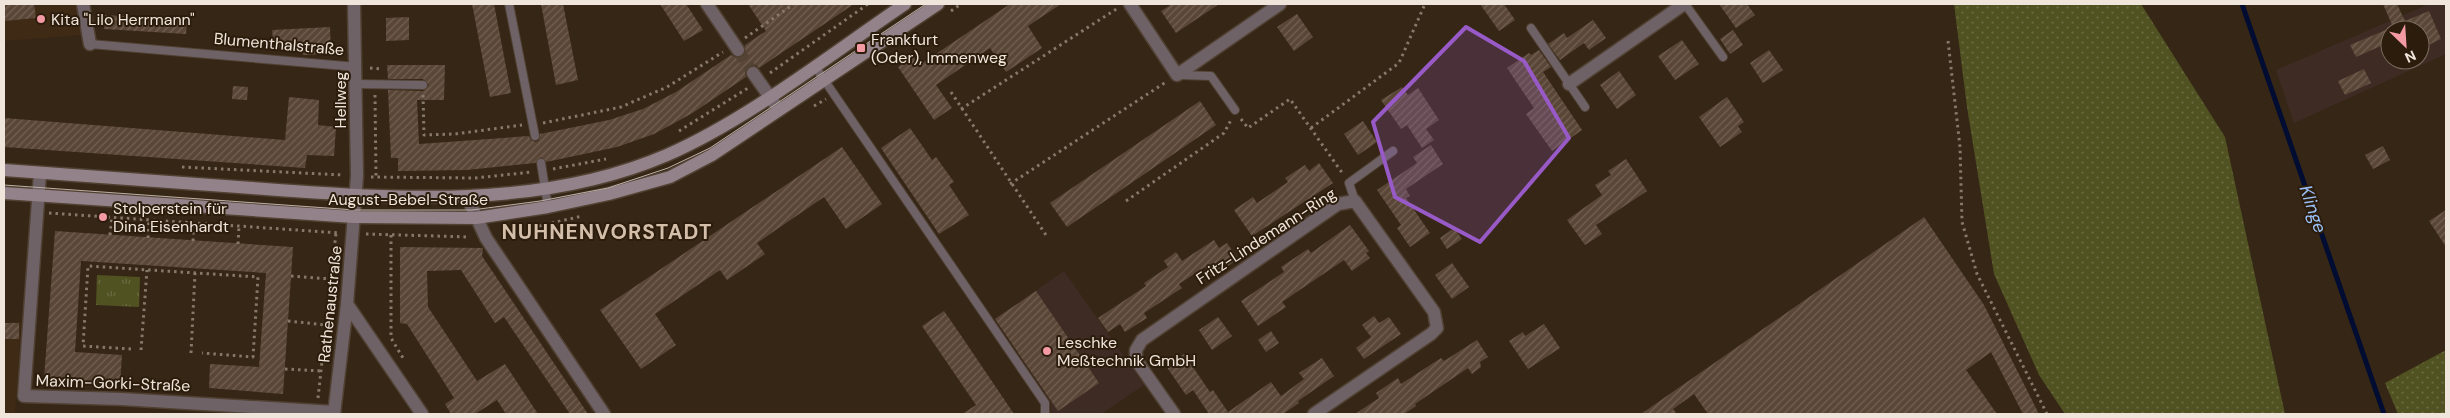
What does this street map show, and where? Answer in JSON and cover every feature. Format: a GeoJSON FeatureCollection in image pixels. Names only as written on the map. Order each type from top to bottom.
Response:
{"type":"FeatureCollection","features":[{"type":"Feature","properties":{"kind":"street","name":"Blumenthalstraße"},"geometry":{"type":"LineString","coordinates":[[83,4],[90,44]]}},
{"type":"Feature","properties":{"kind":"street","name":"Hellweg"},"geometry":{"type":"LineString","coordinates":[[354,4],[356,196]]}},
{"type":"Feature","properties":{"kind":"street"},"geometry":{"type":"LineString","coordinates":[[707,4],[736,48]]}},
{"type":"Feature","properties":{"kind":"street","name":"August-Bebel-Straße"},"geometry":{"type":"LineString","coordinates":[[4,170],[356,196],[467,197],[545,189],[606,176],[664,156],[703,138],[905,4]]}},
{"type":"Feature","properties":{"kind":"street","name":"August-Bebel-Straße"},"geometry":{"type":"LineString","coordinates":[[4,193],[354,218],[476,218],[548,207],[609,194],[670,177],[712,155],[938,4]]}},
{"type":"Feature","properties":{"kind":"street"},"geometry":{"type":"LineString","coordinates":[[1130,4],[1177,75],[1280,4]]}},
{"type":"Feature","properties":{"kind":"street"},"geometry":{"type":"LineString","coordinates":[[1569,84],[1684,4]]}},
{"type":"Feature","properties":{"kind":"street"},"geometry":{"type":"LineString","coordinates":[[756,77],[779,110]]}},
{"type":"Feature","properties":{"kind":"street","name":"Maxim-Gorki-Straße"},"geometry":{"type":"LineString","coordinates":[[40,173],[24,396],[122,399],[334,413]]}},
{"type":"Feature","properties":{"kind":"street","name":"Rathenaustraße"},"geometry":{"type":"LineString","coordinates":[[334,413],[347,304],[356,196]]}},
{"type":"Feature","properties":{"kind":"street"},"geometry":{"type":"LineString","coordinates":[[467,197],[486,238],[604,414]]}},
{"type":"Feature","properties":{"kind":"street","name":"Fritz-Lindemann-Ring"},"geometry":{"type":"LineString","coordinates":[[1174,414],[1136,360],[1136,350],[1142,340],[1338,204],[1356,200],[1434,312],[1437,328],[1314,414]]}},
{"type":"Feature","properties":{"kind":"street"},"geometry":{"type":"LineString","coordinates":[[347,304],[422,414]]}},
{"type":"Feature","properties":{"kind":"lane"},"geometry":{"type":"LineString","coordinates":[[509,4],[535,136]]}},
{"type":"Feature","properties":{"kind":"lane"},"geometry":{"type":"LineString","coordinates":[[1684,4],[1723,57]]}},
{"type":"Feature","properties":{"kind":"lane"},"geometry":{"type":"LineString","coordinates":[[1531,28],[1585,107]]}},
{"type":"Feature","properties":{"kind":"lane","name":"Blumenthalstraße"},"geometry":{"type":"LineString","coordinates":[[90,44],[356,67]]}},
{"type":"Feature","properties":{"kind":"lane"},"geometry":{"type":"LineString","coordinates":[[814,66],[1045,403],[1046,414]]}},
{"type":"Feature","properties":{"kind":"lane"},"geometry":{"type":"LineString","coordinates":[[1177,75],[1211,76],[1235,110]]}},
{"type":"Feature","properties":{"kind":"lane"},"geometry":{"type":"LineString","coordinates":[[356,84],[423,85]]}},
{"type":"Feature","properties":{"kind":"lane"},"geometry":{"type":"LineString","coordinates":[[1356,200],[1349,183],[1393,151]]}},
{"type":"Feature","properties":{"kind":"lane"},"geometry":{"type":"LineString","coordinates":[[541,167],[548,207]]}},
{"type":"Feature","properties":{"kind":"path"},"geometry":{"type":"LineString","coordinates":[[423,85],[424,135],[455,134],[567,120],[621,107],[667,87],[736,48],[794,4]]}},
{"type":"Feature","properties":{"kind":"path"},"geometry":{"type":"LineString","coordinates":[[676,133],[756,77],[868,4]]}},
{"type":"Feature","properties":{"kind":"path"},"geometry":{"type":"LineString","coordinates":[[962,109],[1125,4]]}},
{"type":"Feature","properties":{"kind":"path"},"geometry":{"type":"LineString","coordinates":[[1310,128],[1399,63],[1425,4]]}},
{"type":"Feature","properties":{"kind":"path"},"geometry":{"type":"LineString","coordinates":[[1948,41],[1960,147],[1962,222],[1977,274],[2047,414]]}},
{"type":"Feature","properties":{"kind":"path"},"geometry":{"type":"LineString","coordinates":[[1010,184],[1177,75]]}},
{"type":"Feature","properties":{"kind":"path"},"geometry":{"type":"LineString","coordinates":[[375,84],[376,177]]}},
{"type":"Feature","properties":{"kind":"path"},"geometry":{"type":"LineString","coordinates":[[951,92],[1010,184],[1046,235]]}},
{"type":"Feature","properties":{"kind":"path"},"geometry":{"type":"LineString","coordinates":[[1126,201],[1224,133],[1235,110],[1248,128],[1290,100],[1349,183]]}},
{"type":"Feature","properties":{"kind":"path"},"geometry":{"type":"LineString","coordinates":[[357,176],[474,178],[609,158]]}},
{"type":"Feature","properties":{"kind":"path"},"geometry":{"type":"LineString","coordinates":[[37,212],[353,234],[486,238]]}},
{"type":"Feature","properties":{"kind":"path"},"geometry":{"type":"LineString","coordinates":[[110,235],[112,217]]}},
{"type":"Feature","properties":{"kind":"path"},"geometry":{"type":"LineString","coordinates":[[148,238],[149,220]]}},
{"type":"Feature","properties":{"kind":"path"},"geometry":{"type":"LineString","coordinates":[[193,240],[194,223]]}},
{"type":"Feature","properties":{"kind":"path"},"geometry":{"type":"LineString","coordinates":[[238,244],[239,226]]}},
{"type":"Feature","properties":{"kind":"path"},"geometry":{"type":"LineString","coordinates":[[317,411],[336,232]]}},
{"type":"Feature","properties":{"kind":"path"},"geometry":{"type":"LineString","coordinates":[[391,234],[391,338]]}},
{"type":"Feature","properties":{"kind":"path"},"geometry":{"type":"LineString","coordinates":[[131,349],[82,346],[88,266],[258,277],[253,357],[202,353]]}},
{"type":"Feature","properties":{"kind":"path"},"geometry":{"type":"LineString","coordinates":[[140,350],[147,270]]}},
{"type":"Feature","properties":{"kind":"path"},"geometry":{"type":"LineString","coordinates":[[191,353],[195,273]]}},
{"type":"Feature","properties":{"kind":"path"},"geometry":{"type":"LineString","coordinates":[[291,276],[331,279]]}},
{"type":"Feature","properties":{"kind":"path"},"geometry":{"type":"LineString","coordinates":[[288,321],[326,324]]}},
{"type":"Feature","properties":{"kind":"path"},"geometry":{"type":"LineString","coordinates":[[285,368],[321,371]]}},
{"type":"Feature","properties":{"kind":"highlighted area"},"geometry":{"type":"Polygon","coordinates":[[[1466,27],[1524,61],[1569,138],[1480,242],[1395,197],[1373,122],[1466,27]]]}},
{"type":"Feature","properties":{"kind":"shaded area","name":"Kita \"Lilo Herrmann\""},"geometry":{"type":"Polygon","coordinates":[[[4,4],[76,4],[83,35],[4,41],[4,4]]]}},
{"type":"Feature","properties":{"kind":"shaded area"},"geometry":{"type":"Polygon","coordinates":[[[2429,4],[2446,4],[2446,54],[2430,61],[2430,20],[2392,20],[2429,4]]]}},
{"type":"Feature","properties":{"kind":"shaded area"},"geometry":{"type":"Polygon","coordinates":[[[2380,25],[2380,70],[2411,70],[2294,123],[2276,70],[2380,25]]]}},
{"type":"Feature","properties":{"kind":"shaded area"},"geometry":{"type":"Polygon","coordinates":[[[1064,271],[1144,385],[1101,414],[1051,414],[1051,402],[995,319],[1064,271]]]}},
{"type":"Feature","properties":{"kind":"shaded area"},"geometry":{"type":"Polygon","coordinates":[[[21,322],[15,414],[4,414],[4,323],[21,322]]]}},
{"type":"Feature","properties":{"kind":"green space"},"geometry":{"type":"Polygon","coordinates":[[[1954,4],[2141,4],[2225,137],[2285,414],[2065,414],[2039,375],[1994,274],[1967,107],[1954,4]]]}},
{"type":"Feature","properties":{"kind":"green space"},"geometry":{"type":"Polygon","coordinates":[[[97,275],[140,277],[139,307],[96,305],[97,275]]]}},
{"type":"Feature","properties":{"kind":"green space"},"geometry":{"type":"Polygon","coordinates":[[[2446,350],[2446,414],[2398,414],[2385,383],[2446,350]]]}},
{"type":"Feature","properties":{"kind":"building","name":"Kita \"Lilo Herrmann\""},"geometry":{"type":"Polygon","coordinates":[[[4,4],[34,4],[36,18],[4,21],[4,4]]]}},
{"type":"Feature","properties":{"kind":"building"},"geometry":{"type":"Polygon","coordinates":[[[472,4],[494,4],[511,93],[490,97],[472,4]]]}},
{"type":"Feature","properties":{"kind":"building"},"geometry":{"type":"Polygon","coordinates":[[[541,4],[563,4],[578,80],[556,85],[541,4]]]}},
{"type":"Feature","properties":{"kind":"building"},"geometry":{"type":"Polygon","coordinates":[[[660,4],[686,4],[703,30],[684,41],[660,4]]]}},
{"type":"Feature","properties":{"kind":"building"},"geometry":{"type":"Polygon","coordinates":[[[748,4],[854,4],[759,68],[756,65],[749,66],[745,70],[746,77],[691,114],[654,134],[617,147],[546,162],[541,157],[535,163],[467,170],[398,171],[398,158],[391,158],[388,90],[423,91],[429,85],[423,79],[388,79],[387,65],[445,65],[444,100],[417,100],[419,144],[529,136],[531,140],[536,142],[539,140],[540,134],[609,120],[643,109],[676,92],[731,55],[742,57],[745,53],[745,45],[766,31],[748,4]]]}},
{"type":"Feature","properties":{"kind":"building"},"geometry":{"type":"Polygon","coordinates":[[[1010,4],[1061,4],[1028,26],[1042,48],[1006,72],[990,48],[936,85],[952,108],[934,120],[898,67],[916,56],[921,64],[1010,4]]]}},
{"type":"Feature","properties":{"kind":"building"},"geometry":{"type":"Polygon","coordinates":[[[1172,4],[1219,4],[1176,33],[1161,11],[1172,4]]]}},
{"type":"Feature","properties":{"kind":"building"},"geometry":{"type":"Polygon","coordinates":[[[1480,4],[1504,4],[1515,20],[1499,31],[1480,4]]]}},
{"type":"Feature","properties":{"kind":"building"},"geometry":{"type":"Polygon","coordinates":[[[1719,4],[1747,4],[1755,15],[1736,28],[1719,4]]]}},
{"type":"Feature","properties":{"kind":"building"},"geometry":{"type":"Polygon","coordinates":[[[2383,4],[2397,4],[2405,20],[2390,20],[2383,4]]]}},
{"type":"Feature","properties":{"kind":"building"},"geometry":{"type":"Polygon","coordinates":[[[2429,11],[2441,39],[2430,44],[2430,20],[2407,20],[2429,11]]]}},
{"type":"Feature","properties":{"kind":"building"},"geometry":{"type":"Polygon","coordinates":[[[1297,14],[1313,37],[1294,51],[1277,27],[1297,14]]]}},
{"type":"Feature","properties":{"kind":"building"},"geometry":{"type":"Polygon","coordinates":[[[105,15],[187,20],[186,34],[104,29],[105,15]]]}},
{"type":"Feature","properties":{"kind":"building"},"geometry":{"type":"Polygon","coordinates":[[[409,17],[409,40],[386,41],[386,18],[409,17]]]}},
{"type":"Feature","properties":{"kind":"building"},"geometry":{"type":"Polygon","coordinates":[[[1593,20],[1606,38],[1589,50],[1584,43],[1560,60],[1548,44],[1564,33],[1567,38],[1593,20]]]}},
{"type":"Feature","properties":{"kind":"building"},"geometry":{"type":"Polygon","coordinates":[[[330,27],[331,54],[303,55],[302,46],[274,48],[272,30],[330,27]]]}},
{"type":"Feature","properties":{"kind":"building"},"geometry":{"type":"Polygon","coordinates":[[[1733,30],[1743,45],[1730,54],[1720,39],[1733,30]]]}},
{"type":"Feature","properties":{"kind":"building"},"geometry":{"type":"Polygon","coordinates":[[[2380,32],[2380,46],[2356,57],[2350,45],[2380,32]]]}},
{"type":"Feature","properties":{"kind":"building"},"geometry":{"type":"Polygon","coordinates":[[[1682,40],[1699,64],[1675,80],[1658,56],[1682,40]]]}},
{"type":"Feature","properties":{"kind":"building"},"geometry":{"type":"Polygon","coordinates":[[[1539,50],[1551,67],[1543,72],[1582,130],[1552,151],[1526,114],[1534,108],[1507,68],[1529,53],[1531,55],[1539,50]]]}},
{"type":"Feature","properties":{"kind":"building"},"geometry":{"type":"Polygon","coordinates":[[[1769,50],[1783,70],[1763,83],[1750,63],[1769,50]]]}},
{"type":"Feature","properties":{"kind":"building"},"geometry":{"type":"Polygon","coordinates":[[[2364,69],[2371,83],[2345,95],[2338,81],[2364,69]]]}},
{"type":"Feature","properties":{"kind":"building"},"geometry":{"type":"Polygon","coordinates":[[[1619,71],[1636,95],[1617,109],[1600,85],[1619,71]]]}},
{"type":"Feature","properties":{"kind":"building"},"geometry":{"type":"Polygon","coordinates":[[[233,86],[248,87],[247,100],[232,99],[233,86]]]}},
{"type":"Feature","properties":{"kind":"building"},"geometry":{"type":"Polygon","coordinates":[[[1402,87],[1408,95],[1418,88],[1439,120],[1426,129],[1434,140],[1422,148],[1407,125],[1401,129],[1381,100],[1402,87]]]}},
{"type":"Feature","properties":{"kind":"building"},"geometry":{"type":"Polygon","coordinates":[[[289,97],[319,100],[318,125],[336,127],[334,156],[307,155],[305,168],[4,147],[4,118],[285,140],[289,97]]]}},
{"type":"Feature","properties":{"kind":"building"},"geometry":{"type":"Polygon","coordinates":[[[1727,97],[1744,122],[1738,126],[1742,132],[1720,147],[1699,117],[1727,97]]]}},
{"type":"Feature","properties":{"kind":"building"},"geometry":{"type":"Polygon","coordinates":[[[1200,101],[1216,125],[1067,227],[1050,203],[1200,101]]]}},
{"type":"Feature","properties":{"kind":"building"},"geometry":{"type":"Polygon","coordinates":[[[1363,121],[1377,142],[1358,155],[1344,134],[1363,121]]]}},
{"type":"Feature","properties":{"kind":"building"},"geometry":{"type":"Polygon","coordinates":[[[910,128],[932,160],[936,157],[954,182],[949,185],[969,215],[939,234],[881,148],[910,128]]]}},
{"type":"Feature","properties":{"kind":"building"},"geometry":{"type":"Polygon","coordinates":[[[1431,145],[1443,164],[1406,189],[1410,196],[1406,198],[1430,233],[1410,247],[1397,228],[1401,225],[1377,190],[1417,163],[1413,157],[1431,145]]]}},
{"type":"Feature","properties":{"kind":"building"},"geometry":{"type":"Polygon","coordinates":[[[2383,146],[2390,160],[2373,169],[2365,155],[2383,146]]]}},
{"type":"Feature","properties":{"kind":"building"},"geometry":{"type":"Polygon","coordinates":[[[842,147],[882,204],[846,229],[824,197],[757,243],[765,254],[727,280],[720,270],[655,314],[676,345],[641,369],[600,310],[842,147]]]}},
{"type":"Feature","properties":{"kind":"building"},"geometry":{"type":"Polygon","coordinates":[[[1626,159],[1647,191],[1596,225],[1602,234],[1585,245],[1567,220],[1602,195],[1595,185],[1611,175],[1608,171],[1626,159]]]}},
{"type":"Feature","properties":{"kind":"building"},"geometry":{"type":"Polygon","coordinates":[[[1319,163],[1333,183],[1252,236],[1234,210],[1253,197],[1257,203],[1288,182],[1285,178],[1305,165],[1309,171],[1319,163]]]}},
{"type":"Feature","properties":{"kind":"building"},"geometry":{"type":"Polygon","coordinates":[[[2446,210],[2446,247],[2429,221],[2446,210]]]}},
{"type":"Feature","properties":{"kind":"building"},"geometry":{"type":"Polygon","coordinates":[[[1924,217],[1984,305],[2039,414],[2023,414],[1991,352],[1966,370],[1997,414],[1708,414],[1694,394],[1673,409],[1677,414],[1641,414],[1924,217]]]}},
{"type":"Feature","properties":{"kind":"building"},"geometry":{"type":"Polygon","coordinates":[[[1350,225],[1369,251],[1366,253],[1370,258],[1352,271],[1344,260],[1282,302],[1286,307],[1258,326],[1241,301],[1284,272],[1281,267],[1308,249],[1311,253],[1350,225]]]}},
{"type":"Feature","properties":{"kind":"building"},"geometry":{"type":"Polygon","coordinates":[[[1454,228],[1462,239],[1447,249],[1440,238],[1454,228]]]}},
{"type":"Feature","properties":{"kind":"building"},"geometry":{"type":"Polygon","coordinates":[[[55,231],[293,247],[283,394],[209,388],[210,364],[259,367],[266,273],[81,261],[75,352],[122,355],[120,384],[44,379],[55,231]]]}},
{"type":"Feature","properties":{"kind":"building"},"geometry":{"type":"Polygon","coordinates":[[[1214,240],[1219,248],[1227,243],[1238,259],[1212,277],[1205,267],[1179,284],[1182,288],[1144,313],[1147,318],[1125,332],[1120,324],[1108,332],[1098,318],[1146,286],[1144,283],[1168,267],[1164,261],[1176,252],[1182,261],[1214,240]]]}},
{"type":"Feature","properties":{"kind":"building"},"geometry":{"type":"Polygon","coordinates":[[[400,247],[483,248],[482,256],[588,414],[570,414],[504,317],[495,323],[461,270],[427,271],[428,307],[477,381],[505,364],[538,414],[506,414],[497,400],[475,414],[451,414],[445,404],[454,398],[407,324],[400,323],[400,247]]]}},
{"type":"Feature","properties":{"kind":"building"},"geometry":{"type":"Polygon","coordinates":[[[1452,263],[1469,287],[1452,299],[1435,275],[1452,263]]]}},
{"type":"Feature","properties":{"kind":"building","name":"Leschke Meßtechnik GmbH"},"geometry":{"type":"Polygon","coordinates":[[[1036,291],[1099,383],[1058,411],[995,319],[1036,291]]]}},
{"type":"Feature","properties":{"kind":"building"},"geometry":{"type":"Polygon","coordinates":[[[944,311],[1014,414],[962,414],[976,405],[922,326],[944,311]]]}},
{"type":"Feature","properties":{"kind":"building"},"geometry":{"type":"Polygon","coordinates":[[[1374,316],[1379,323],[1389,317],[1401,334],[1364,359],[1356,348],[1371,337],[1362,325],[1374,316]]]}},
{"type":"Feature","properties":{"kind":"building"},"geometry":{"type":"Polygon","coordinates":[[[1218,317],[1232,336],[1212,350],[1199,330],[1218,317]]]}},
{"type":"Feature","properties":{"kind":"building"},"geometry":{"type":"Polygon","coordinates":[[[4,323],[19,323],[19,339],[4,339],[4,323]]]}},
{"type":"Feature","properties":{"kind":"building"},"geometry":{"type":"Polygon","coordinates":[[[1544,324],[1560,348],[1528,369],[1509,341],[1523,332],[1525,336],[1544,324]]]}},
{"type":"Feature","properties":{"kind":"building"},"geometry":{"type":"Polygon","coordinates":[[[1271,331],[1279,343],[1266,352],[1258,340],[1271,331]]]}},
{"type":"Feature","properties":{"kind":"building"},"geometry":{"type":"Polygon","coordinates":[[[1477,340],[1488,357],[1480,362],[1481,367],[1472,374],[1468,368],[1415,404],[1416,406],[1404,414],[1355,414],[1379,398],[1376,393],[1398,378],[1401,384],[1441,358],[1444,361],[1477,340]]]}},
{"type":"Feature","properties":{"kind":"building"},"geometry":{"type":"Polygon","coordinates":[[[1184,354],[1210,392],[1213,390],[1228,412],[1271,382],[1281,396],[1304,379],[1299,373],[1322,358],[1334,376],[1283,414],[1209,414],[1193,390],[1186,395],[1166,366],[1184,354]]]}},
{"type":"Feature","properties":{"kind":"waterway","name":"Klinge"},"geometry":{"type":"LineString","coordinates":[[2242,4],[2384,414]]}},
{"type":"Feature","properties":{"kind":"tunnel"},"geometry":{"type":"LineString","coordinates":[[738,50],[753,73]]}},
{"type":"Feature","properties":{"kind":"tram line"},"geometry":{"type":"LineString","coordinates":[[4,185],[355,210],[472,210],[540,201],[608,188],[668,168],[710,148],[926,4]]}},
{"type":"Feature","properties":{"kind":"place","name":"Kita \"Lilo Herrmann\""},"geometry":{"type":"Point","coordinates":[41,19]}},
{"type":"Feature","properties":{"kind":"place","name":"Frankfurt (Oder), Immenweg"},"geometry":{"type":"Point","coordinates":[861,48]}},
{"type":"Feature","properties":{"kind":"place","name":"Stolperstein für Dina Eisenhardt"},"geometry":{"type":"Point","coordinates":[103,217]}},
{"type":"Feature","properties":{"kind":"place","name":"Leschke Meßtechnik GmbH"},"geometry":{"type":"Point","coordinates":[1047,351]}},
{"type":"Feature","properties":{"kind":"district","name":"NUHNENVORSTADT"},"geometry":{"type":"Point","coordinates":[607,232]}}]}
